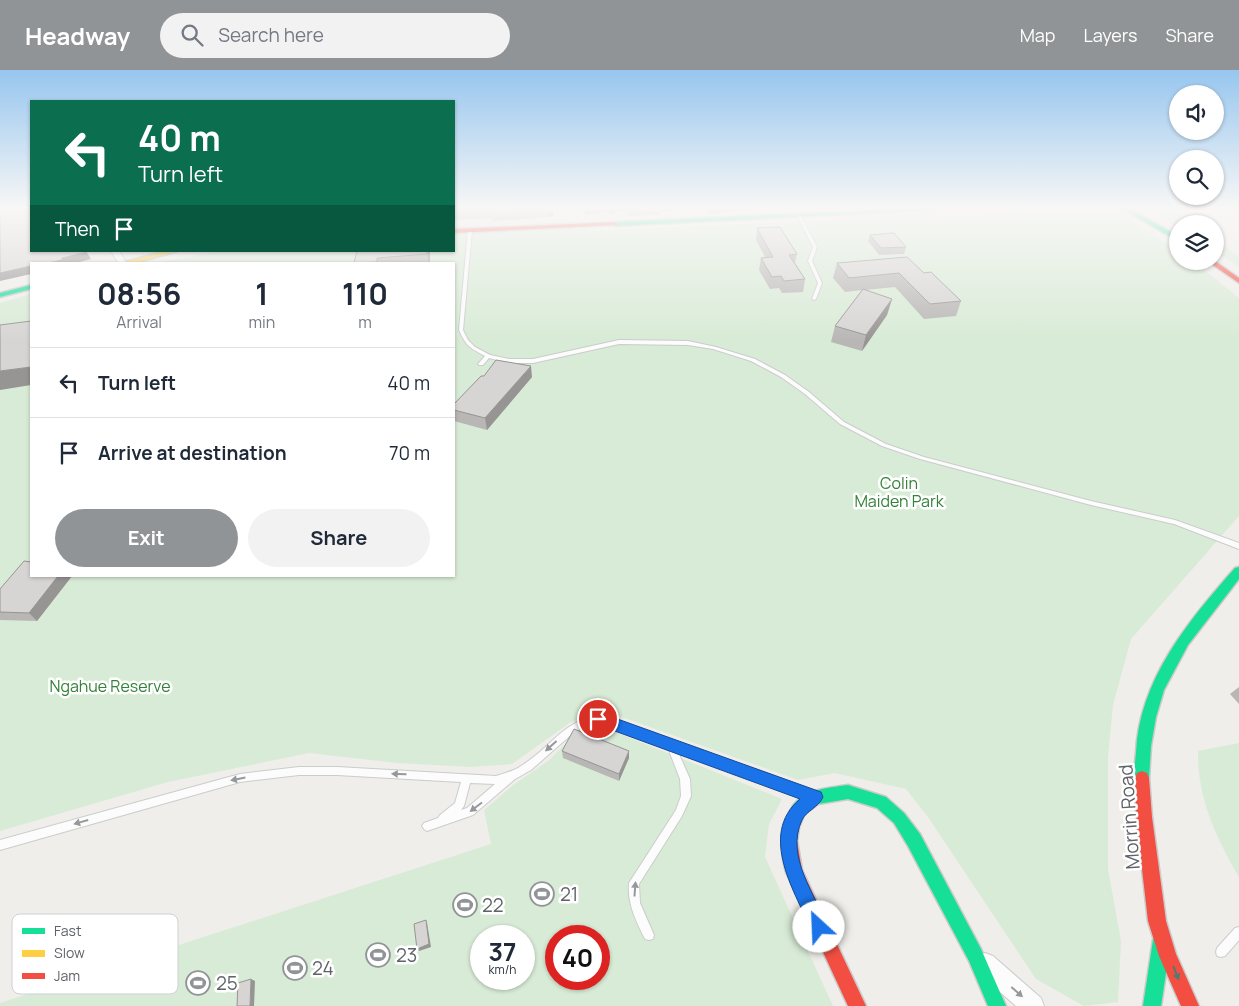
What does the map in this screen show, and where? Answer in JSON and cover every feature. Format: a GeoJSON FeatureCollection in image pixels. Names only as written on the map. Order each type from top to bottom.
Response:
{"type":"FeatureCollection","features":[{"type":"Feature","properties":{"kind":"main road"},"geometry":{"type":"LineString","coordinates":[[130,262],[168,253]]}},
{"type":"Feature","properties":{"kind":"main road"},"geometry":{"type":"LineString","coordinates":[[1234,273],[1239,282]]}},
{"type":"Feature","properties":{"kind":"main road"},"geometry":{"type":"LineString","coordinates":[[0,295],[30,287]]}},
{"type":"Feature","properties":{"kind":"main road","name":"Morrin Road"},"geometry":{"type":"LineString","coordinates":[[1190,1006],[1162,939],[1155,908],[1141,798],[1142,748],[1149,711],[1160,680],[1175,651],[1209,606],[1239,571]]}},
{"type":"Feature","properties":{"kind":"main road"},"geometry":{"type":"LineString","coordinates":[[857,1006],[794,872],[789,854],[788,835],[797,812],[815,797],[848,792],[881,802],[899,818],[914,840],[975,955],[997,1006]]}},
{"type":"Feature","properties":{"kind":"main road","name":"Morrin Road"},"geometry":{"type":"LineString","coordinates":[[1152,1006],[1162,939]]}},
{"type":"Feature","properties":{"kind":"street"},"geometry":{"type":"LineString","coordinates":[[975,955],[1033,1006]]}},
{"type":"Feature","properties":{"kind":"lane"},"geometry":{"type":"LineString","coordinates":[[468,253],[461,330],[466,341],[473,348],[488,356],[510,361],[533,361],[602,344],[649,341],[688,343],[714,348],[753,360],[783,376],[807,393],[842,423],[884,445],[922,458],[1091,503],[1174,522],[1239,546]]}},
{"type":"Feature","properties":{"kind":"lane"},"geometry":{"type":"LineString","coordinates":[[813,253],[810,261],[820,283],[814,299]]}},
{"type":"Feature","properties":{"kind":"lane"},"geometry":{"type":"LineString","coordinates":[[482,364],[488,356]]}},
{"type":"Feature","properties":{"kind":"lane"},"geometry":{"type":"LineString","coordinates":[[0,845],[240,778],[309,771],[417,774],[496,780],[513,775],[528,767],[581,723],[598,719],[815,797]]}},
{"type":"Feature","properties":{"kind":"lane"},"geometry":{"type":"LineString","coordinates":[[649,934],[636,906],[633,890],[634,883],[679,813],[686,796],[685,779],[671,745]]}},
{"type":"Feature","properties":{"kind":"lane"},"geometry":{"type":"LineString","coordinates":[[467,779],[459,806],[448,815],[427,826],[470,812],[513,775]]}},
{"type":"Feature","properties":{"kind":"lane"},"geometry":{"type":"LineString","coordinates":[[1221,952],[1239,932]]}},
{"type":"Feature","properties":{"kind":"green space","name":"Colin Maiden Park"},"geometry":{"type":"Polygon","coordinates":[[[213,253],[1169,253],[1169,270],[1204,270],[1239,298],[1239,516],[1131,639],[1113,705],[1108,757],[1108,869],[1121,941],[1118,1002],[1084,1006],[1036,979],[928,817],[906,789],[835,773],[798,780],[608,712],[571,722],[512,764],[470,767],[397,763],[309,753],[168,782],[0,831],[0,303],[30,294],[30,577],[455,577],[455,262],[161,262],[213,253]]]}},
{"type":"Feature","properties":{"kind":"green space"},"geometry":{"type":"Polygon","coordinates":[[[1224,253],[1233,253],[1239,257],[1239,267],[1224,257],[1224,253]]]}},
{"type":"Feature","properties":{"kind":"green space"},"geometry":{"type":"Polygon","coordinates":[[[593,723],[782,799],[769,824],[765,857],[833,1006],[0,1006],[0,1003],[28,994],[178,994],[178,945],[491,844],[484,810],[512,786],[548,761],[576,733],[593,723]]]}},
{"type":"Feature","properties":{"kind":"green space"},"geometry":{"type":"Polygon","coordinates":[[[1239,743],[1239,877],[1223,848],[1204,801],[1198,751],[1239,743]]]}},
{"type":"Feature","properties":{"kind":"building"},"geometry":{"type":"Polygon","coordinates":[[[0,253],[84,253],[52,262],[30,262],[30,266],[0,273],[0,253]]]}},
{"type":"Feature","properties":{"kind":"building"},"geometry":{"type":"Polygon","coordinates":[[[357,253],[427,253],[377,258],[377,262],[354,262],[357,253]]]}},
{"type":"Feature","properties":{"kind":"building"},"geometry":{"type":"Polygon","coordinates":[[[771,253],[796,253],[797,254],[789,255],[805,279],[784,281],[781,276],[772,277],[761,258],[773,257],[771,253]]]}},
{"type":"Feature","properties":{"kind":"building"},"geometry":{"type":"Polygon","coordinates":[[[907,257],[924,273],[931,272],[961,301],[930,304],[899,273],[849,278],[837,263],[907,257]]]}},
{"type":"Feature","properties":{"kind":"building"},"geometry":{"type":"Polygon","coordinates":[[[863,289],[892,299],[866,335],[835,326],[863,289]]]}},
{"type":"Feature","properties":{"kind":"building"},"geometry":{"type":"Polygon","coordinates":[[[30,321],[30,367],[0,371],[0,325],[30,321]]]}},
{"type":"Feature","properties":{"kind":"building"},"geometry":{"type":"Polygon","coordinates":[[[496,360],[531,366],[485,418],[455,410],[455,403],[481,376],[484,376],[496,360]]]}},
{"type":"Feature","properties":{"kind":"building"},"geometry":{"type":"Polygon","coordinates":[[[24,561],[30,562],[30,577],[57,577],[29,613],[0,612],[0,589],[24,561]]]}},
{"type":"Feature","properties":{"kind":"building"},"geometry":{"type":"Polygon","coordinates":[[[574,729],[629,751],[619,774],[562,751],[574,729]]]}},
{"type":"Feature","properties":{"kind":"building"},"geometry":{"type":"Polygon","coordinates":[[[426,920],[429,944],[417,949],[414,924],[426,920]]]}},
{"type":"Feature","properties":{"kind":"building"},"geometry":{"type":"Polygon","coordinates":[[[251,979],[250,1006],[237,1006],[238,983],[251,979]]]}},
{"type":"Feature","properties":{"kind":"traffic: fast"},"geometry":{"type":"LineString","coordinates":[[0,295],[30,287]]}},
{"type":"Feature","properties":{"kind":"traffic: fast"},"geometry":{"type":"LineString","coordinates":[[1142,778],[1143,746],[1157,690],[1169,665],[1184,641],[1200,618],[1239,571]]}},
{"type":"Feature","properties":{"kind":"traffic: fast"},"geometry":{"type":"LineString","coordinates":[[798,811],[815,797],[848,792],[881,802],[899,818],[914,840],[975,955],[997,1006]]}},
{"type":"Feature","properties":{"kind":"traffic: fast"},"geometry":{"type":"LineString","coordinates":[[1152,1006],[1162,940]]}},
{"type":"Feature","properties":{"kind":"traffic: slow"},"geometry":{"type":"LineString","coordinates":[[129,262],[168,253]]}},
{"type":"Feature","properties":{"kind":"traffic: jam"},"geometry":{"type":"LineString","coordinates":[[1223,270],[1239,281]]}},
{"type":"Feature","properties":{"kind":"traffic: jam"},"geometry":{"type":"LineString","coordinates":[[1142,778],[1144,817],[1157,921],[1168,956],[1190,1006]]}},
{"type":"Feature","properties":{"kind":"traffic: jam"},"geometry":{"type":"LineString","coordinates":[[798,811],[791,827],[789,841],[794,872],[857,1006]]}},
{"type":"Feature","properties":{"kind":"place","name":"21"},"geometry":{"type":"Point","coordinates":[542,894]}},
{"type":"Feature","properties":{"kind":"place","name":"22"},"geometry":{"type":"Point","coordinates":[465,905]}},
{"type":"Feature","properties":{"kind":"place","name":"23"},"geometry":{"type":"Point","coordinates":[378,955]}},
{"type":"Feature","properties":{"kind":"place","name":"24"},"geometry":{"type":"Point","coordinates":[295,968]}},
{"type":"Feature","properties":{"kind":"place","name":"25"},"geometry":{"type":"Point","coordinates":[198,983]}},
{"type":"Feature","properties":{"kind":"route"},"geometry":{"type":"LineString","coordinates":[[598,719],[815,797],[797,812],[788,835],[789,854],[794,872],[819,927]]}},
{"type":"Feature","properties":{"kind":"park label","name":"Ngahue Reserve"},"geometry":{"type":"Point","coordinates":[110,686]}}]}
